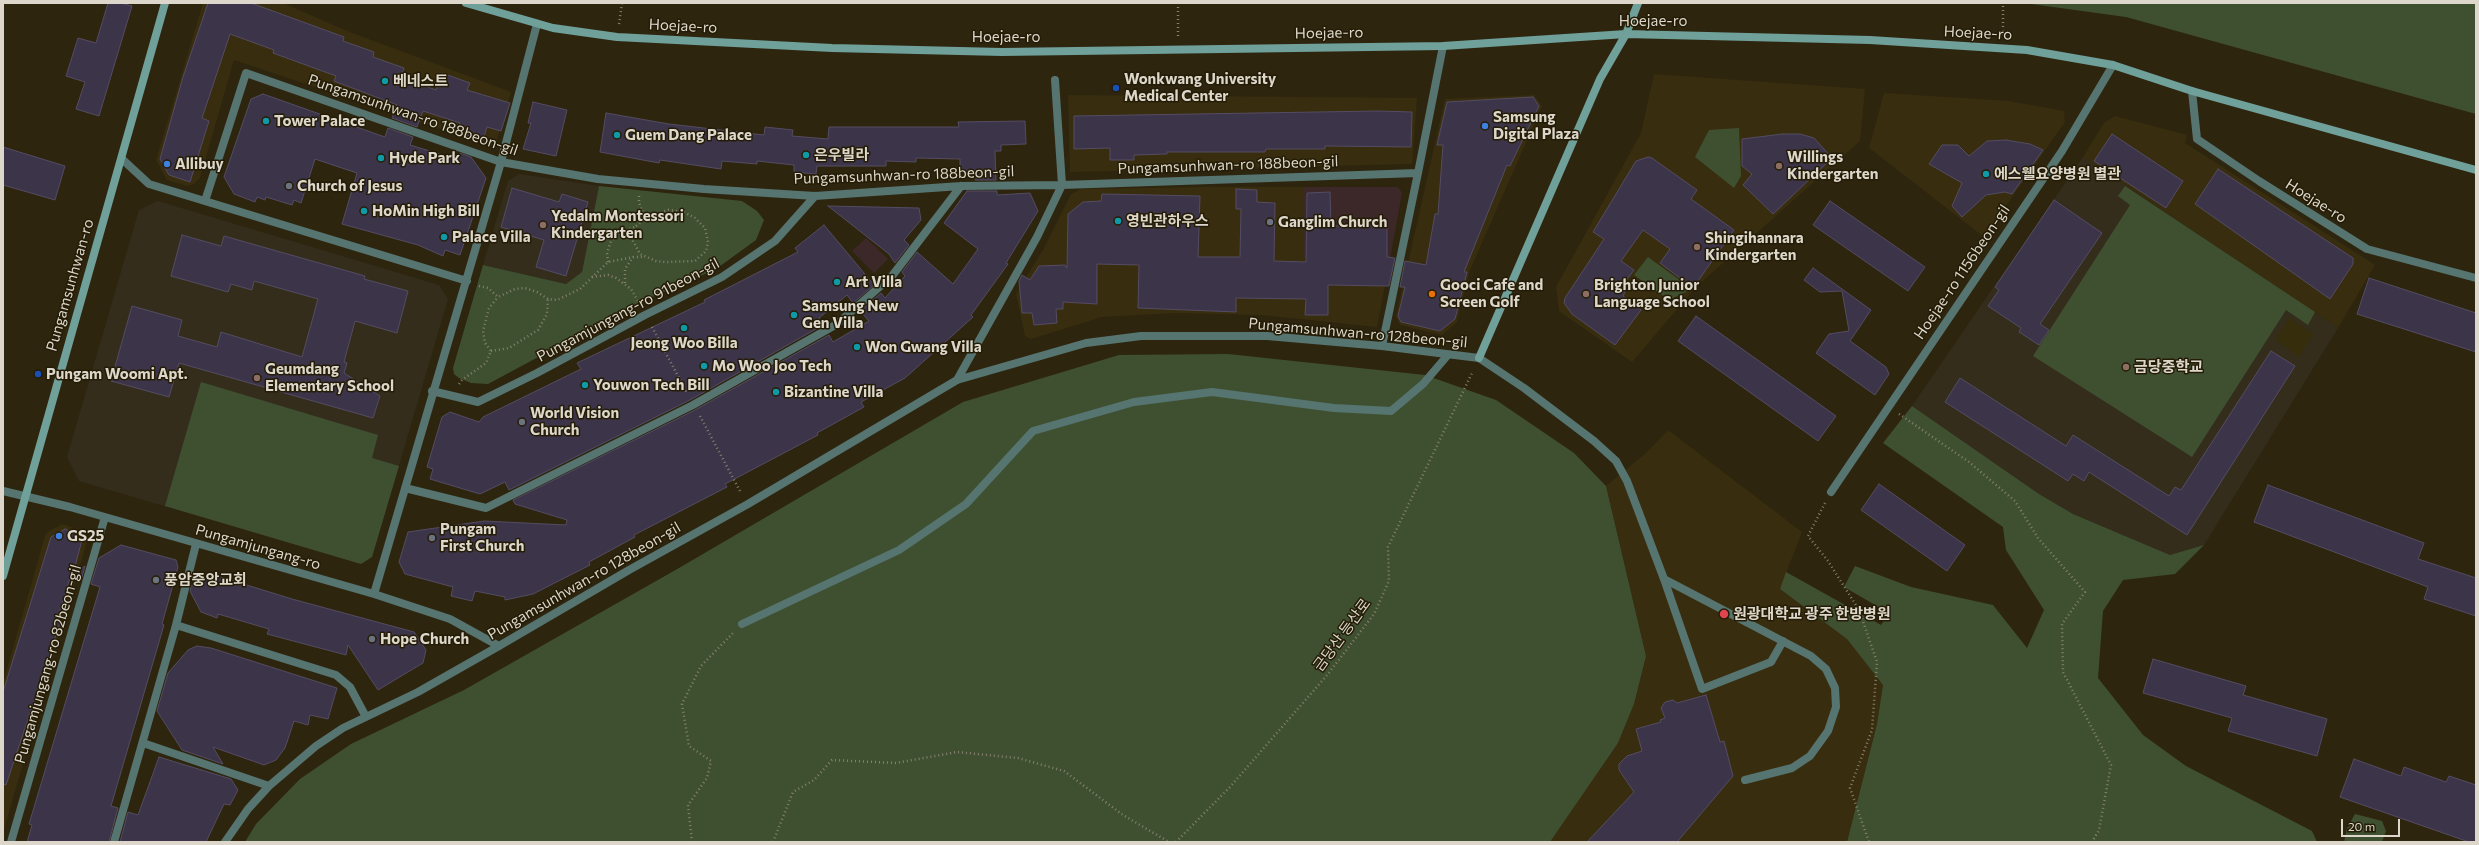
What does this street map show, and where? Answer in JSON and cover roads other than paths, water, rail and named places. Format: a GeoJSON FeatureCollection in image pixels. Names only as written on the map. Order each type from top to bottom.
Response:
{"type":"FeatureCollection","features":[{"type":"Feature","properties":{"kind":"main road","name":"Pungamsunhwan-ro"},"geometry":{"type":"LineString","coordinates":[[3,576],[64,355],[122,159],[165,3]]}},
{"type":"Feature","properties":{"kind":"main road","name":"Hoejae-ro"},"geometry":{"type":"LineString","coordinates":[[466,3],[537,24],[617,36],[848,49],[1002,52],[1443,46],[1626,34],[1870,40],[2027,50],[2113,65],[2192,91],[2476,170]]}},
{"type":"Feature","properties":{"kind":"main road","name":"Pungamsunhwan-ro 128beon-gil"},"geometry":{"type":"LineString","coordinates":[[1479,358],[1600,79],[1626,34],[1638,3]]}},
{"type":"Feature","properties":{"kind":"street"},"geometry":{"type":"LineString","coordinates":[[374,594],[432,391],[467,281],[502,162],[537,24]]}},
{"type":"Feature","properties":{"kind":"street"},"geometry":{"type":"LineString","coordinates":[[1382,346],[1443,46]]}},
{"type":"Feature","properties":{"kind":"street","name":"Hoejae-ro 1156beon-gil"},"geometry":{"type":"LineString","coordinates":[[1831,492],[2062,151],[2113,65]]}},
{"type":"Feature","properties":{"kind":"street","name":"Pungamsunhwan-ro 188beon-gil"},"geometry":{"type":"LineString","coordinates":[[205,201],[246,73],[502,162],[598,179],[704,189],[814,196],[961,186],[1062,185],[1418,173]]}},
{"type":"Feature","properties":{"kind":"street"},"geometry":{"type":"LineString","coordinates":[[957,380],[1037,237],[1062,185],[1055,80]]}},
{"type":"Feature","properties":{"kind":"street","name":"Hoejae-ro"},"geometry":{"type":"LineString","coordinates":[[2192,91],[2197,139],[2259,181],[2367,250],[2476,278]]}},
{"type":"Feature","properties":{"kind":"street"},"geometry":{"type":"LineString","coordinates":[[122,159],[149,184],[467,281]]}},
{"type":"Feature","properties":{"kind":"street"},"geometry":{"type":"LineString","coordinates":[[405,488],[486,508],[693,405],[837,324],[892,276],[961,186]]}},
{"type":"Feature","properties":{"kind":"street","name":"Pungamjungang-ro 91beon-gil"},"geometry":{"type":"LineString","coordinates":[[432,391],[478,402],[645,315],[722,277],[775,241],[814,196]]}},
{"type":"Feature","properties":{"kind":"street","name":"Pungamsunhwan-ro 128beon-gil"},"geometry":{"type":"LineString","coordinates":[[225,842],[240,819],[269,786],[316,746],[343,728],[500,646],[629,570],[748,504],[957,380],[1086,343],[1141,336],[1267,336],[1382,346],[1446,356],[1479,358]]}},
{"type":"Feature","properties":{"kind":"street"},"geometry":{"type":"LineString","coordinates":[[742,624],[899,550],[966,504],[1033,431],[1134,402],[1212,392],[1334,408],[1391,410],[1424,384],[1446,356]]}},
{"type":"Feature","properties":{"kind":"street"},"geometry":{"type":"LineString","coordinates":[[1479,358],[1524,388],[1594,441],[1616,461],[1627,482],[1664,578],[1702,689],[1771,662],[1783,641]]}},
{"type":"Feature","properties":{"kind":"street","name":"Pungamjungang-ro"},"geometry":{"type":"LineString","coordinates":[[3,491],[105,517],[374,594],[450,619],[500,646]]}},
{"type":"Feature","properties":{"kind":"street","name":"Pungamjungang-ro 82beon-gil"},"geometry":{"type":"LineString","coordinates":[[11,842],[105,517]]}},
{"type":"Feature","properties":{"kind":"street"},"geometry":{"type":"LineString","coordinates":[[114,842],[176,626],[196,544]]}},
{"type":"Feature","properties":{"kind":"street"},"geometry":{"type":"LineString","coordinates":[[1664,578],[1811,656],[1826,669],[1835,688],[1836,707],[1828,731],[1810,756],[1792,768],[1744,780]]}},
{"type":"Feature","properties":{"kind":"street"},"geometry":{"type":"LineString","coordinates":[[176,626],[336,676],[350,687],[366,717]]}},
{"type":"Feature","properties":{"kind":"street"},"geometry":{"type":"LineString","coordinates":[[143,743],[269,786]]}},
{"type":"Feature","properties":{"kind":"place","name":"베네스트"},"geometry":{"type":"Point","coordinates":[385,81]}},
{"type":"Feature","properties":{"kind":"place","name":"Wonkwang University Medical Center"},"geometry":{"type":"Point","coordinates":[1116,88]}},
{"type":"Feature","properties":{"kind":"place","name":"Tower Palace"},"geometry":{"type":"Point","coordinates":[266,121]}},
{"type":"Feature","properties":{"kind":"place","name":"Samsung Digital Plaza"},"geometry":{"type":"Point","coordinates":[1485,126]}},
{"type":"Feature","properties":{"kind":"place","name":"Guem Dang Palace"},"geometry":{"type":"Point","coordinates":[617,135]}},
{"type":"Feature","properties":{"kind":"place","name":"은우빌라"},"geometry":{"type":"Point","coordinates":[806,155]}},
{"type":"Feature","properties":{"kind":"place","name":"Hyde Park"},"geometry":{"type":"Point","coordinates":[381,158]}},
{"type":"Feature","properties":{"kind":"place","name":"Allibuy"},"geometry":{"type":"Point","coordinates":[167,164]}},
{"type":"Feature","properties":{"kind":"place","name":"Willings Kindergarten"},"geometry":{"type":"Point","coordinates":[1779,166]}},
{"type":"Feature","properties":{"kind":"place","name":"에스웰요양병원 별관"},"geometry":{"type":"Point","coordinates":[1986,174]}},
{"type":"Feature","properties":{"kind":"place","name":"Church of Jesus"},"geometry":{"type":"Point","coordinates":[289,186]}},
{"type":"Feature","properties":{"kind":"place","name":"HoMin High Bill"},"geometry":{"type":"Point","coordinates":[364,211]}},
{"type":"Feature","properties":{"kind":"place","name":"영빈관하우스"},"geometry":{"type":"Point","coordinates":[1118,221]}},
{"type":"Feature","properties":{"kind":"place","name":"Ganglim Church"},"geometry":{"type":"Point","coordinates":[1270,222]}},
{"type":"Feature","properties":{"kind":"place","name":"Yedalm Montessori Kindergarten"},"geometry":{"type":"Point","coordinates":[543,225]}},
{"type":"Feature","properties":{"kind":"place","name":"Palace Villa"},"geometry":{"type":"Point","coordinates":[444,237]}},
{"type":"Feature","properties":{"kind":"place","name":"Shingihannara Kindergarten"},"geometry":{"type":"Point","coordinates":[1697,247]}},
{"type":"Feature","properties":{"kind":"place","name":"Art Villa"},"geometry":{"type":"Point","coordinates":[837,282]}},
{"type":"Feature","properties":{"kind":"place","name":"Gooci Cafe and Screen Golf"},"geometry":{"type":"Point","coordinates":[1432,294]}},
{"type":"Feature","properties":{"kind":"place","name":"Brighton Junior Language School"},"geometry":{"type":"Point","coordinates":[1586,294]}},
{"type":"Feature","properties":{"kind":"place","name":"Samsung New Gen Villa"},"geometry":{"type":"Point","coordinates":[794,315]}},
{"type":"Feature","properties":{"kind":"place","name":"Jeong Woo Billa"},"geometry":{"type":"Point","coordinates":[684,328]}},
{"type":"Feature","properties":{"kind":"place","name":"Won Gwang Villa"},"geometry":{"type":"Point","coordinates":[857,347]}},
{"type":"Feature","properties":{"kind":"place","name":"Mo Woo Joo Tech"},"geometry":{"type":"Point","coordinates":[704,366]}},
{"type":"Feature","properties":{"kind":"place","name":"금당중학교"},"geometry":{"type":"Point","coordinates":[2126,367]}},
{"type":"Feature","properties":{"kind":"place","name":"Pungam Woomi Apt."},"geometry":{"type":"Point","coordinates":[38,374]}},
{"type":"Feature","properties":{"kind":"place","name":"Geumdang Elementary School"},"geometry":{"type":"Point","coordinates":[257,378]}},
{"type":"Feature","properties":{"kind":"place","name":"Youwon Tech Bill"},"geometry":{"type":"Point","coordinates":[585,385]}},
{"type":"Feature","properties":{"kind":"place","name":"Bizantine Villa"},"geometry":{"type":"Point","coordinates":[776,392]}},
{"type":"Feature","properties":{"kind":"place","name":"World Vision Church"},"geometry":{"type":"Point","coordinates":[522,422]}},
{"type":"Feature","properties":{"kind":"place","name":"GS25"},"geometry":{"type":"Point","coordinates":[59,536]}},
{"type":"Feature","properties":{"kind":"place","name":"Pungam First Church"},"geometry":{"type":"Point","coordinates":[432,538]}},
{"type":"Feature","properties":{"kind":"place","name":"풍암중앙교회"},"geometry":{"type":"Point","coordinates":[156,580]}},
{"type":"Feature","properties":{"kind":"place","name":"원광대학교 광주 한방병원"},"geometry":{"type":"Point","coordinates":[1724,614]}},
{"type":"Feature","properties":{"kind":"place","name":"Hope Church"},"geometry":{"type":"Point","coordinates":[372,639]}}]}
